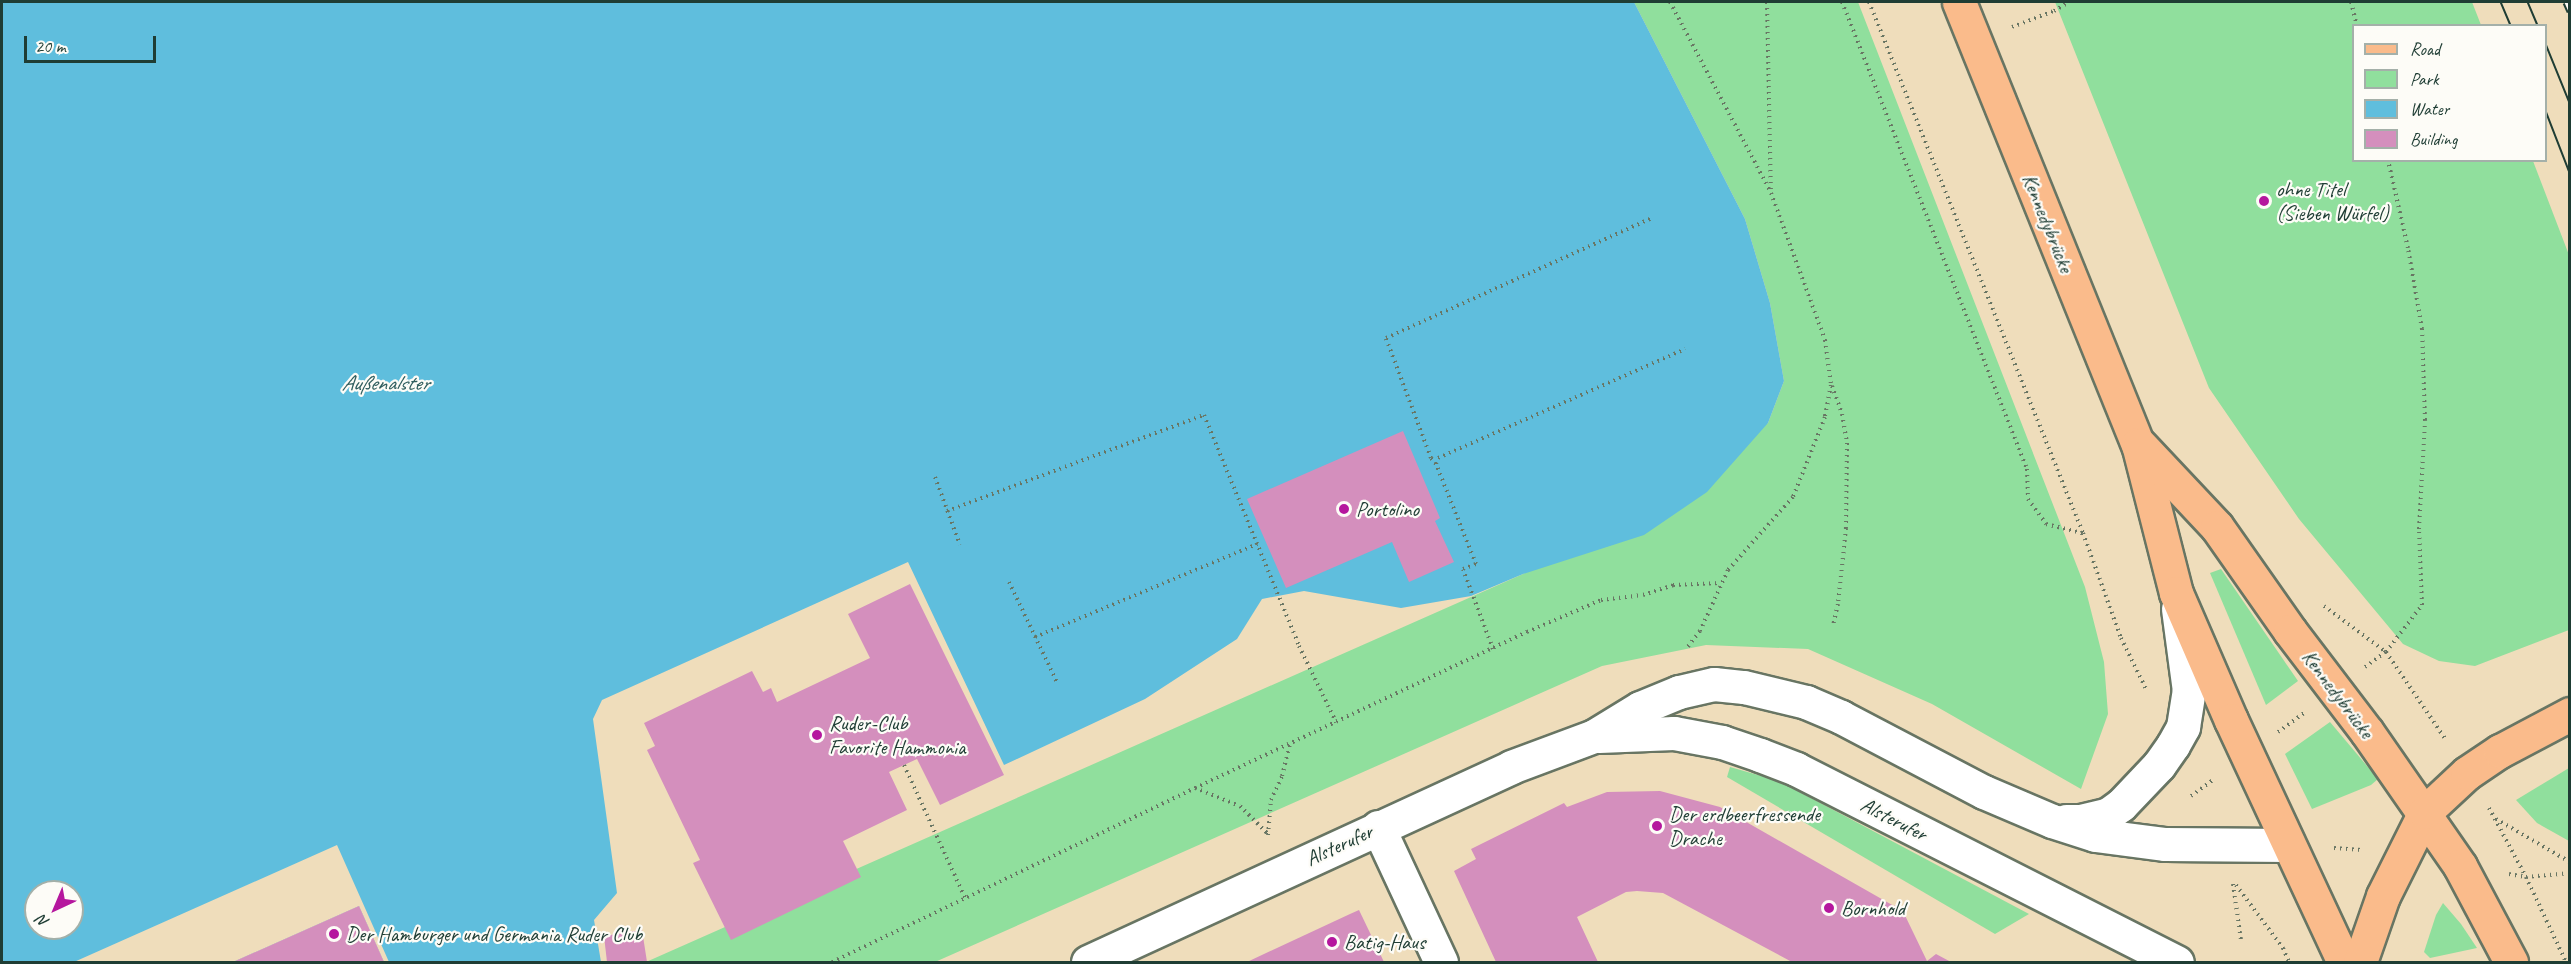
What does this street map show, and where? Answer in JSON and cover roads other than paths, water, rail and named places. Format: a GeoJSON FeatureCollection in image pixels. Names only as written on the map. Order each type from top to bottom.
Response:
{"type":"FeatureCollection","features":[{"type":"Feature","properties":{"kind":"main road","name":"Kennedybrücke"},"geometry":{"type":"LineString","coordinates":[[1959,2],[2138,444],[2176,593],[2344,963]]}},
{"type":"Feature","properties":{"kind":"main road","name":"Kennedybrücke"},"geometry":{"type":"LineString","coordinates":[[2138,444],[2217,527],[2425,812],[2460,866],[2511,963]]}},
{"type":"Feature","properties":{"kind":"main road"},"geometry":{"type":"LineString","coordinates":[[2360,963],[2383,896],[2425,812],[2467,773],[2500,751],[2570,714]]}},
{"type":"Feature","properties":{"kind":"street","name":"Alsterufer"},"geometry":{"type":"LineString","coordinates":[[2052,821],[2080,821],[2107,815],[2159,765],[2174,745],[2183,728],[2189,691],[2176,593]]}},
{"type":"Feature","properties":{"kind":"street","name":"Alsterufer"},"geometry":{"type":"LineString","coordinates":[[1088,963],[1511,767],[1594,736],[1640,708],[1679,692],[1714,684],[1744,687],[1806,702],[1841,717],[1984,792],[2052,821],[2095,835],[2133,842],[2288,844]]}},
{"type":"Feature","properties":{"kind":"street","name":"Alsterufer"},"geometry":{"type":"LineString","coordinates":[[1594,736],[1674,733],[1722,742],[1796,769],[2177,963]]}},
{"type":"Feature","properties":{"kind":"street"},"geometry":{"type":"LineString","coordinates":[[1378,827],[1441,963]]}},
{"type":"Feature","properties":{"kind":"water","name":"Außenalster"},"geometry":{"type":"Polygon","coordinates":[[[2,2],[1634,2],[1745,219],[1770,303],[1784,381],[1768,423],[1707,492],[1644,535],[1523,574],[1471,596],[1401,608],[1304,591],[1262,599],[1237,639],[1145,699],[1004,765],[908,562],[602,700],[593,719],[617,893],[594,920],[601,962],[384,962],[359,906],[233,962],[2,962],[2,2]]]}},
{"type":"Feature","properties":{"kind":"tram line"},"geometry":{"type":"LineString","coordinates":[[2501,2],[2510,24]]}},
{"type":"Feature","properties":{"kind":"tram line"},"geometry":{"type":"LineString","coordinates":[[2528,2],[2537,24]]}},
{"type":"Feature","properties":{"kind":"tram line"},"geometry":{"type":"LineString","coordinates":[[2547,46],[2570,103]]}},
{"type":"Feature","properties":{"kind":"tram line"},"geometry":{"type":"LineString","coordinates":[[2547,114],[2570,173]]}},
{"type":"Feature","properties":{"kind":"railway"},"geometry":{"type":"LineString","coordinates":[[2566,2],[2570,11]]}},
{"type":"Feature","properties":{"kind":"place","name":"ohne Titel (Sieben Würfel)"},"geometry":{"type":"Point","coordinates":[2264,201]}},
{"type":"Feature","properties":{"kind":"place","name":"Portolino"},"geometry":{"type":"Point","coordinates":[1344,509]}},
{"type":"Feature","properties":{"kind":"place","name":"Ruder-Club Favorite Hammonia"},"geometry":{"type":"Point","coordinates":[817,735]}},
{"type":"Feature","properties":{"kind":"place","name":"Der erdbeerfressende Drache"},"geometry":{"type":"Point","coordinates":[1657,826]}},
{"type":"Feature","properties":{"kind":"place","name":"Bornhold"},"geometry":{"type":"Point","coordinates":[1829,908]}},
{"type":"Feature","properties":{"kind":"place","name":"Der Hamburger und Germania Ruder Club"},"geometry":{"type":"Point","coordinates":[334,934]}},
{"type":"Feature","properties":{"kind":"place","name":"Batig-Haus"},"geometry":{"type":"Point","coordinates":[1332,942]}}]}
